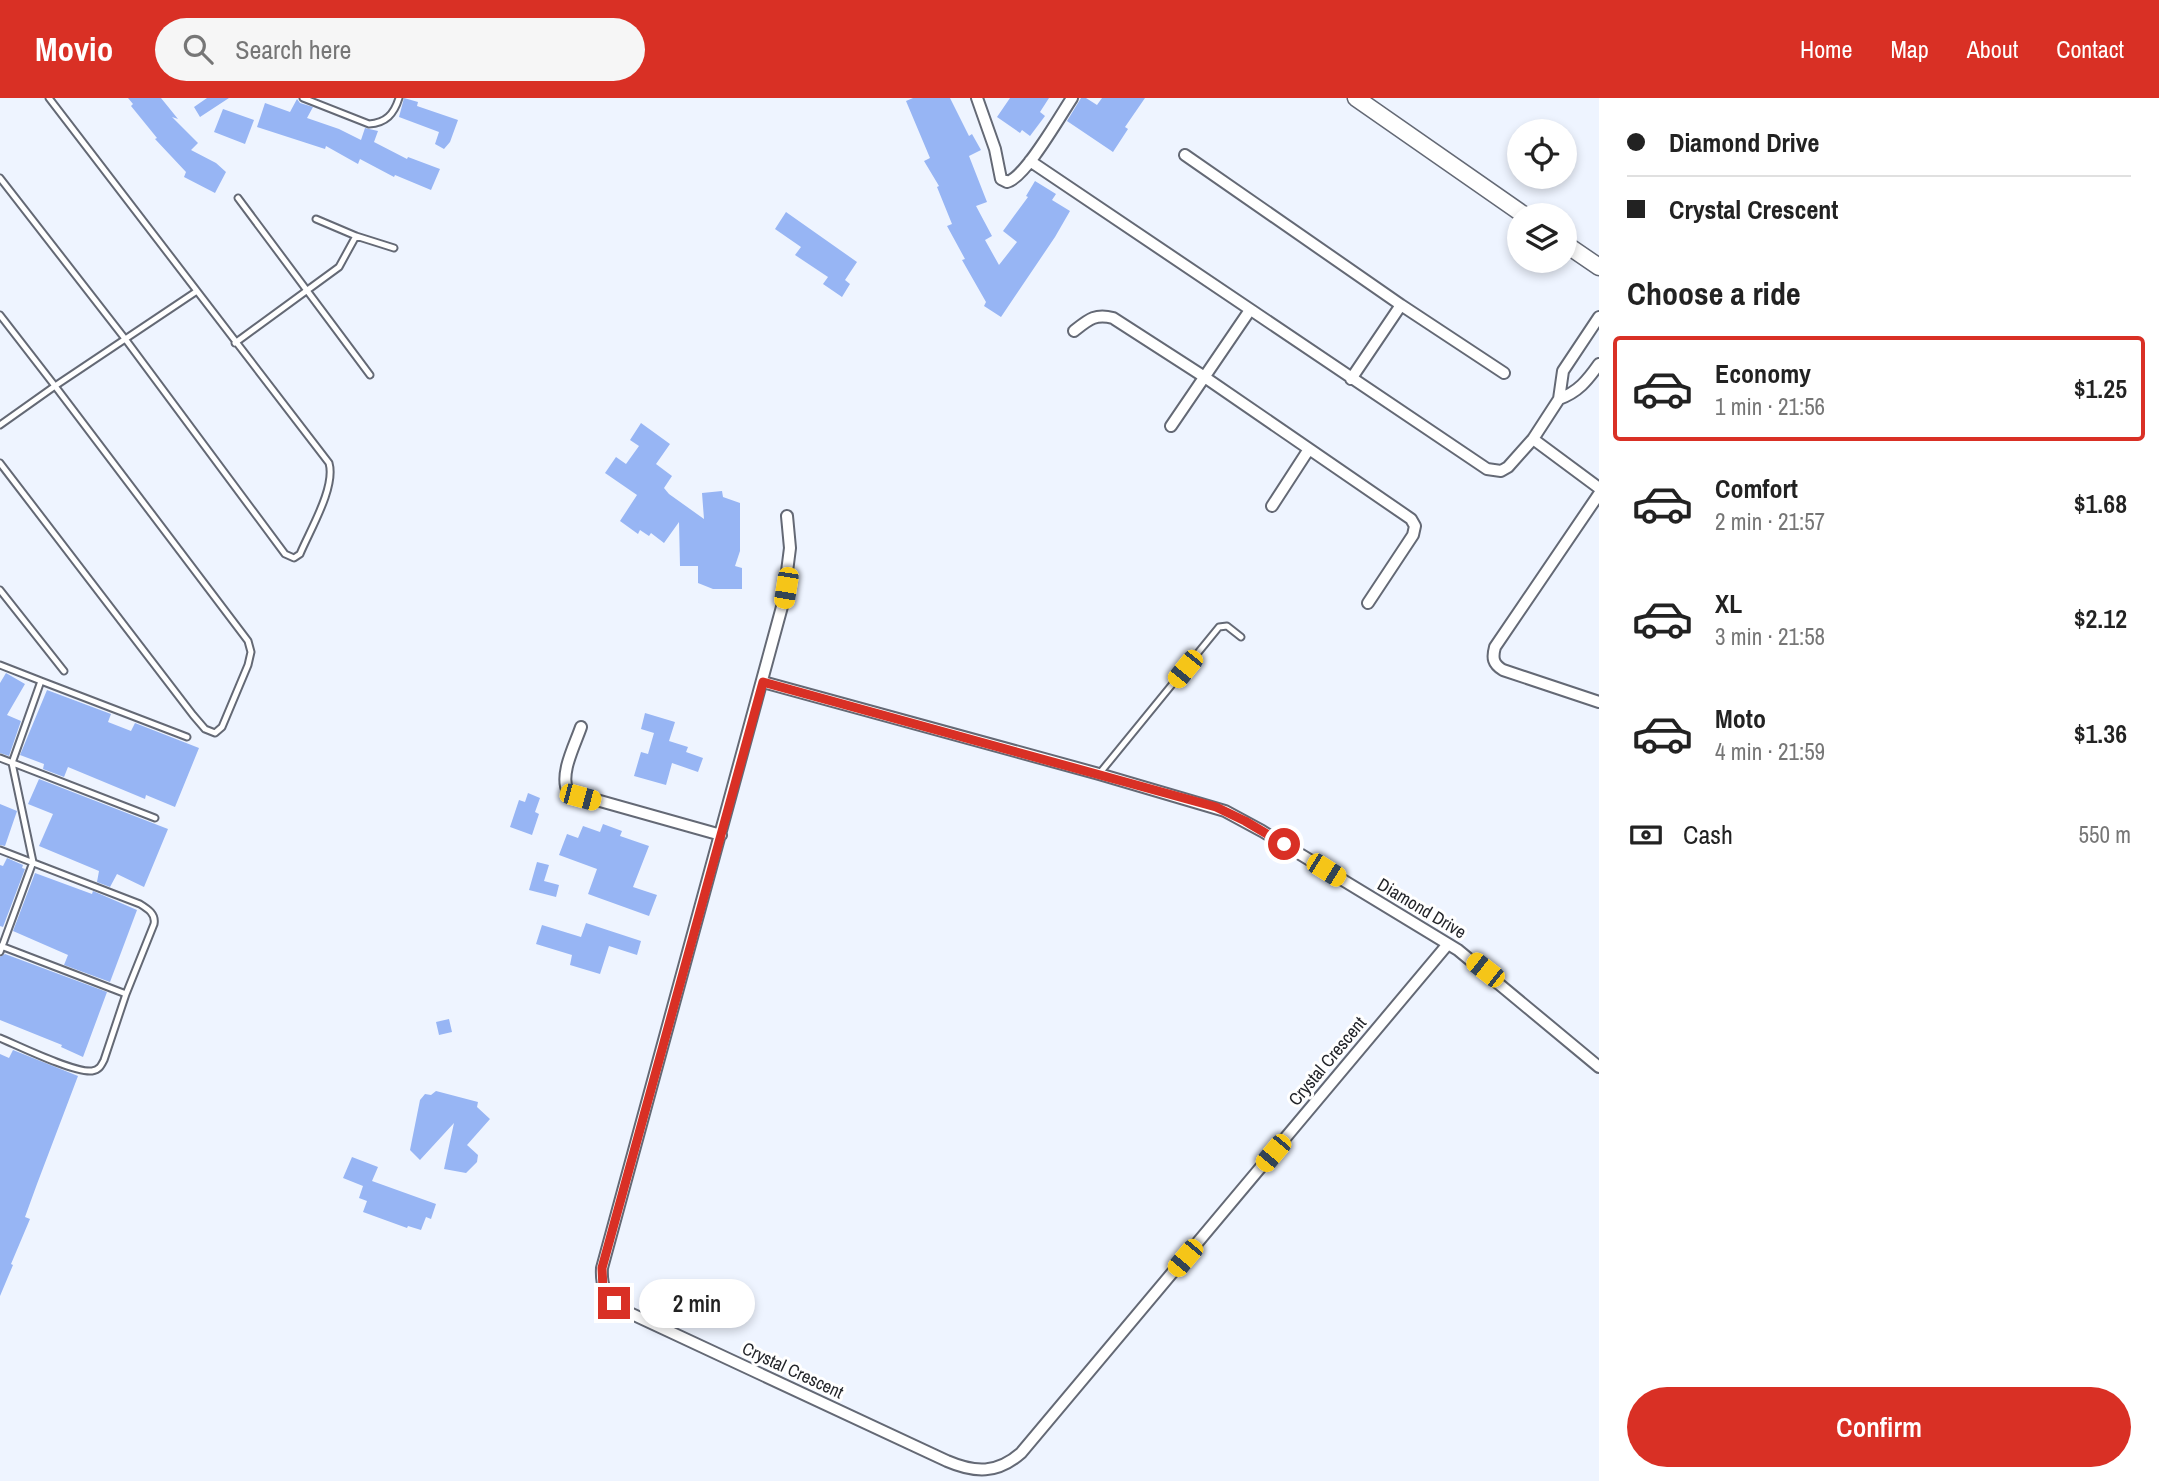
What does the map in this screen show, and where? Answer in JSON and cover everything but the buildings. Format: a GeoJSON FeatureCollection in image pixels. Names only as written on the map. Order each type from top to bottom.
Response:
{"type":"FeatureCollection","features":[{"type":"Feature","properties":{"kind":"street"},"geometry":{"type":"LineString","coordinates":[[977,98],[988,126],[1002,179],[1007,182],[1013,180],[1030,161],[1072,98]]}},
{"type":"Feature","properties":{"kind":"street"},"geometry":{"type":"LineString","coordinates":[[1356,98],[1507,203]]}},
{"type":"Feature","properties":{"kind":"street"},"geometry":{"type":"LineString","coordinates":[[1185,155],[1504,373]]}},
{"type":"Feature","properties":{"kind":"street"},"geometry":{"type":"LineString","coordinates":[[1030,161],[1487,469],[1501,471],[1508,467],[1534,439],[1559,399],[1563,371],[1599,317]]}},
{"type":"Feature","properties":{"kind":"street"},"geometry":{"type":"LineString","coordinates":[[1577,252],[1599,267]]}},
{"type":"Feature","properties":{"kind":"street"},"geometry":{"type":"LineString","coordinates":[[1351,379],[1401,305]]}},
{"type":"Feature","properties":{"kind":"street"},"geometry":{"type":"LineString","coordinates":[[1171,426],[1250,310]]}},
{"type":"Feature","properties":{"kind":"street"},"geometry":{"type":"LineString","coordinates":[[1074,331],[1093,317],[1102,315],[1113,318],[1203,376],[1414,523],[1413,535],[1368,603]]}},
{"type":"Feature","properties":{"kind":"street"},"geometry":{"type":"LineString","coordinates":[[1559,399],[1571,395],[1584,385],[1599,364]]}},
{"type":"Feature","properties":{"kind":"street"},"geometry":{"type":"LineString","coordinates":[[1534,439],[1599,488]]}},
{"type":"Feature","properties":{"kind":"street"},"geometry":{"type":"LineString","coordinates":[[1272,506],[1309,449]]}},
{"type":"Feature","properties":{"kind":"street"},"geometry":{"type":"LineString","coordinates":[[1599,494],[1496,647],[1493,657],[1503,670],[1599,702]]}},
{"type":"Feature","properties":{"kind":"street","name":"Crystal Crescent"},"geometry":{"type":"LineString","coordinates":[[787,516],[790,548],[783,603],[602,1268],[603,1289],[609,1299],[626,1312],[947,1461],[974,1470],[1000,1467],[1021,1453],[1448,944]]}},
{"type":"Feature","properties":{"kind":"street","name":"Diamond Drive"},"geometry":{"type":"LineString","coordinates":[[763,682],[1216,807],[1245,821],[1448,944],[1485,970],[1599,1067]]}},
{"type":"Feature","properties":{"kind":"street"},"geometry":{"type":"LineString","coordinates":[[581,727],[564,784],[568,792],[721,835]]}},
{"type":"Feature","properties":{"kind":"lane"},"geometry":{"type":"LineString","coordinates":[[0,178],[126,340],[285,554],[293,558],[300,554],[328,487],[332,472],[330,463],[49,98]]}},
{"type":"Feature","properties":{"kind":"lane"},"geometry":{"type":"LineString","coordinates":[[303,98],[369,124],[388,119],[399,98]]}},
{"type":"Feature","properties":{"kind":"lane"},"geometry":{"type":"LineString","coordinates":[[238,198],[305,292],[370,375]]}},
{"type":"Feature","properties":{"kind":"lane"},"geometry":{"type":"LineString","coordinates":[[316,219],[394,248]]}},
{"type":"Feature","properties":{"kind":"lane"},"geometry":{"type":"LineString","coordinates":[[235,343],[339,267],[356,236]]}},
{"type":"Feature","properties":{"kind":"lane"},"geometry":{"type":"LineString","coordinates":[[0,425],[197,291]]}},
{"type":"Feature","properties":{"kind":"lane"},"geometry":{"type":"LineString","coordinates":[[0,316],[248,641],[251,652],[248,665],[222,727],[215,733],[205,729],[193,715],[0,463]]}},
{"type":"Feature","properties":{"kind":"lane"},"geometry":{"type":"LineString","coordinates":[[0,590],[64,671]]}},
{"type":"Feature","properties":{"kind":"lane"},"geometry":{"type":"LineString","coordinates":[[1099,774],[1219,627],[1227,626],[1241,637]]}},
{"type":"Feature","properties":{"kind":"lane"},"geometry":{"type":"LineString","coordinates":[[0,666],[187,737]]}},
{"type":"Feature","properties":{"kind":"lane"},"geometry":{"type":"LineString","coordinates":[[41,681],[12,763],[33,862],[1,948],[126,994]]}},
{"type":"Feature","properties":{"kind":"lane"},"geometry":{"type":"LineString","coordinates":[[0,758],[155,818]]}},
{"type":"Feature","properties":{"kind":"lane"},"geometry":{"type":"LineString","coordinates":[[0,849],[140,904],[154,915],[155,924],[126,994],[104,1060],[98,1069],[78,1069],[0,1038]]}},
{"type":"Feature","properties":{"kind":"route"},"geometry":{"type":"LineString","coordinates":[[614,1303],[603,1289],[602,1268],[763,682],[1216,807],[1284,844]]}}]}
